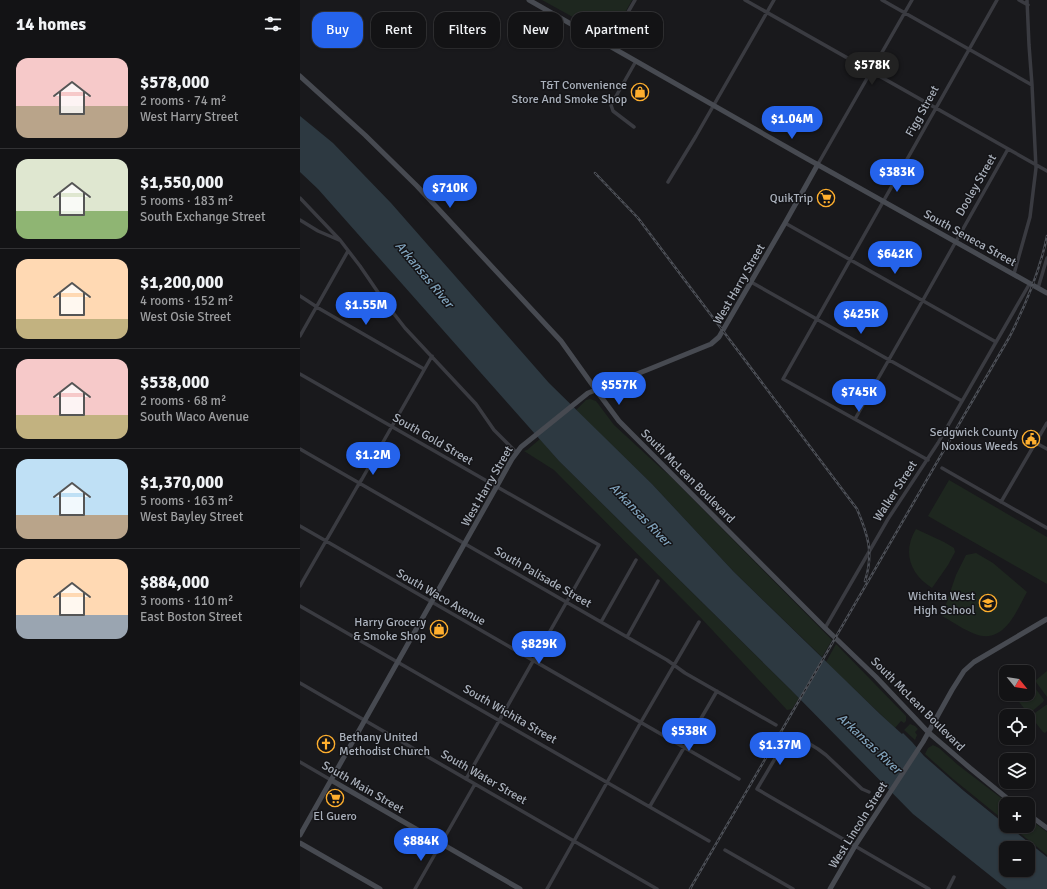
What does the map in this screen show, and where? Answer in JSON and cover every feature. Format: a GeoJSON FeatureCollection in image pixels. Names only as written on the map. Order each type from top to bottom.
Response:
{"type":"FeatureCollection","features":[{"type":"Feature","properties":{"kind":"street","name":"South Seneca Street"},"geometry":{"type":"LineString","coordinates":[[529,0],[571,24]]}},
{"type":"Feature","properties":{"kind":"street"},"geometry":{"type":"LineString","coordinates":[[628,12],[635,0]]}},
{"type":"Feature","properties":{"kind":"street"},"geometry":{"type":"LineString","coordinates":[[745,0],[1047,171]]}},
{"type":"Feature","properties":{"kind":"street"},"geometry":{"type":"LineString","coordinates":[[668,182],[774,0]]}},
{"type":"Feature","properties":{"kind":"street"},"geometry":{"type":"LineString","coordinates":[[882,0],[1032,85]]}},
{"type":"Feature","properties":{"kind":"street","name":"West Harry Street"},"geometry":{"type":"LineString","coordinates":[[300,835],[497,486],[521,447],[588,393],[711,344],[719,337],[912,0]]}},
{"type":"Feature","properties":{"kind":"street","name":"Figg Street"},"geometry":{"type":"LineString","coordinates":[[855,419],[782,379],[997,0]]}},
{"type":"Feature","properties":{"kind":"street"},"geometry":{"type":"LineString","coordinates":[[1019,0],[1028,5]]}},
{"type":"Feature","properties":{"kind":"street"},"geometry":{"type":"LineString","coordinates":[[1014,274],[1030,217],[1036,165],[1027,0]]}},
{"type":"Feature","properties":{"kind":"street","name":"South Seneca Street"},"geometry":{"type":"LineString","coordinates":[[614,48],[1047,293]]}},
{"type":"Feature","properties":{"kind":"street"},"geometry":{"type":"LineString","coordinates":[[634,127],[613,111],[611,105],[636,60]]}},
{"type":"Feature","properties":{"kind":"street","name":"South McLean Boulevard"},"geometry":{"type":"LineString","coordinates":[[300,76],[365,135],[417,186],[561,341],[619,421],[825,628],[876,677],[928,732],[1005,797]]}},
{"type":"Feature","properties":{"kind":"street","name":"Dooley Street"},"geometry":{"type":"LineString","coordinates":[[855,419],[1008,149]]}},
{"type":"Feature","properties":{"kind":"street"},"geometry":{"type":"LineString","coordinates":[[300,198],[340,240],[400,322],[476,404],[494,430],[517,453]]}},
{"type":"Feature","properties":{"kind":"street"},"geometry":{"type":"LineString","coordinates":[[300,220],[318,231],[340,240]]}},
{"type":"Feature","properties":{"kind":"street"},"geometry":{"type":"LineString","coordinates":[[785,223],[996,342]]}},
{"type":"Feature","properties":{"kind":"street"},"geometry":{"type":"LineString","coordinates":[[300,336],[348,251]]}},
{"type":"Feature","properties":{"kind":"street"},"geometry":{"type":"LineString","coordinates":[[1038,288],[1047,258]]}},
{"type":"Feature","properties":{"kind":"street"},"geometry":{"type":"LineString","coordinates":[[751,282],[962,401]]}},
{"type":"Feature","properties":{"kind":"street","name":"Walker Street"},"geometry":{"type":"LineString","coordinates":[[825,628],[888,519],[928,460],[1030,283]]}},
{"type":"Feature","properties":{"kind":"street"},"geometry":{"type":"LineString","coordinates":[[300,296],[424,369]]}},
{"type":"Feature","properties":{"kind":"street"},"geometry":{"type":"LineString","coordinates":[[300,586],[432,356]]}},
{"type":"Feature","properties":{"kind":"street","name":"South Gold Street"},"geometry":{"type":"LineString","coordinates":[[300,374],[599,544],[566,602]]}},
{"type":"Feature","properties":{"kind":"street"},"geometry":{"type":"LineString","coordinates":[[855,419],[928,460]]}},
{"type":"Feature","properties":{"kind":"street"},"geometry":{"type":"LineString","coordinates":[[1001,502],[1047,423]]}},
{"type":"Feature","properties":{"kind":"street"},"geometry":{"type":"LineString","coordinates":[[1036,443],[1047,449]]}},
{"type":"Feature","properties":{"kind":"street","name":"South Palisade Street"},"geometry":{"type":"LineString","coordinates":[[300,449],[667,660],[685,673],[776,725]]}},
{"type":"Feature","properties":{"kind":"street"},"geometry":{"type":"LineString","coordinates":[[942,468],[1047,528]]}},
{"type":"Feature","properties":{"kind":"street","name":"South Waco Avenue"},"geometry":{"type":"LineString","coordinates":[[300,526],[431,603],[739,779]]}},
{"type":"Feature","properties":{"kind":"street"},"geometry":{"type":"LineString","coordinates":[[601,622],[636,560]]}},
{"type":"Feature","properties":{"kind":"street"},"geometry":{"type":"LineString","coordinates":[[627,637],[658,581]]}},
{"type":"Feature","properties":{"kind":"street"},"geometry":{"type":"LineString","coordinates":[[466,779],[566,602]]}},
{"type":"Feature","properties":{"kind":"street","name":"South Wichita Street"},"geometry":{"type":"LineString","coordinates":[[300,606],[709,841]]}},
{"type":"Feature","properties":{"kind":"street","name":"West Lincoln Street"},"geometry":{"type":"LineString","coordinates":[[830,889],[855,846],[923,742],[964,671],[970,665],[1047,619]]}},
{"type":"Feature","properties":{"kind":"street"},"geometry":{"type":"LineString","coordinates":[[547,889],[699,622]]}},
{"type":"Feature","properties":{"kind":"street","name":"South Water Street"},"geometry":{"type":"LineString","coordinates":[[300,683],[657,889]]}},
{"type":"Feature","properties":{"kind":"street"},"geometry":{"type":"LineString","coordinates":[[650,806],[717,691]]}},
{"type":"Feature","properties":{"kind":"street"},"geometry":{"type":"LineString","coordinates":[[869,792],[862,788],[826,755],[793,734],[789,735],[757,789],[929,889]]}},
{"type":"Feature","properties":{"kind":"street","name":"South Main Street"},"geometry":{"type":"LineString","coordinates":[[300,762],[520,889]]}},
{"type":"Feature","properties":{"kind":"street"},"geometry":{"type":"LineString","coordinates":[[415,889],[475,784]]}},
{"type":"Feature","properties":{"kind":"street"},"geometry":{"type":"LineString","coordinates":[[1035,819],[1047,828]]}},
{"type":"Feature","properties":{"kind":"street"},"geometry":{"type":"LineString","coordinates":[[300,843],[380,889]]}},
{"type":"Feature","properties":{"kind":"street"},"geometry":{"type":"LineString","coordinates":[[725,850],[793,889]]}},
{"type":"Feature","properties":{"kind":"street"},"geometry":{"type":"LineString","coordinates":[[948,889],[954,876]]}},
{"type":"Feature","properties":{"kind":"shaded area"},"geometry":{"type":"Polygon","coordinates":[[[542,0],[632,0],[625,12],[571,12],[571,16],[542,0]]]}},
{"type":"Feature","properties":{"kind":"shaded area"},"geometry":{"type":"Polygon","coordinates":[[[590,399],[596,401],[614,425],[669,475],[832,640],[822,657],[734,572],[652,484],[576,410],[586,400],[590,399]]]}},
{"type":"Feature","properties":{"kind":"shaded area"},"geometry":{"type":"Polygon","coordinates":[[[540,439],[559,461],[799,698],[792,709],[787,710],[701,618],[554,470],[524,451],[540,439]]]}},
{"type":"Feature","properties":{"kind":"shaded area"},"geometry":{"type":"Polygon","coordinates":[[[949,480],[1047,537],[1047,584],[928,516],[949,480]]]}},
{"type":"Feature","properties":{"kind":"shaded area"},"geometry":{"type":"Polygon","coordinates":[[[916,529],[954,548],[955,552],[948,565],[932,588],[918,576],[910,562],[910,546],[916,529]]]}},
{"type":"Feature","properties":{"kind":"shaded area"},"geometry":{"type":"Polygon","coordinates":[[[976,553],[993,563],[1027,592],[1008,625],[994,635],[985,636],[975,634],[942,616],[956,575],[966,555],[976,553]]]}},
{"type":"Feature","properties":{"kind":"shaded area"},"geometry":{"type":"Polygon","coordinates":[[[836,644],[906,716],[906,721],[904,723],[901,721],[895,728],[826,662],[836,644]]]}},
{"type":"Feature","properties":{"kind":"shaded area"},"geometry":{"type":"Polygon","coordinates":[[[1047,671],[1047,697],[1036,680],[1047,671]]]}},
{"type":"Feature","properties":{"kind":"shaded area"},"geometry":{"type":"Polygon","coordinates":[[[1035,688],[1044,700],[1035,709],[1025,709],[1018,701],[1035,701],[1035,688]]]}},
{"type":"Feature","properties":{"kind":"shaded area"},"geometry":{"type":"Polygon","coordinates":[[[1047,705],[1047,731],[1045,733],[1035,722],[1035,713],[1047,705]]]}},
{"type":"Feature","properties":{"kind":"shaded area"},"geometry":{"type":"Polygon","coordinates":[[[910,724],[918,729],[915,732],[917,735],[915,740],[904,730],[910,724]]]}},
{"type":"Feature","properties":{"kind":"shaded area"},"geometry":{"type":"Polygon","coordinates":[[[933,745],[939,748],[958,765],[1000,797],[999,816],[925,754],[928,748],[933,745]]]}},
{"type":"Feature","properties":{"kind":"shaded area"},"geometry":{"type":"Polygon","coordinates":[[[1035,823],[1047,832],[1047,855],[1035,845],[1035,841],[1030,841],[1020,833],[1035,833],[1035,823]]]}},
{"type":"Feature","properties":{"kind":"water","name":"Arkansas River"},"geometry":{"type":"Polygon","coordinates":[[[300,116],[333,143],[391,203],[549,383],[652,484],[734,572],[880,714],[902,734],[903,733],[924,756],[999,819],[999,833],[1017,833],[1027,841],[999,841],[999,877],[1035,877],[1035,847],[1047,857],[1047,889],[1007,889],[913,814],[791,690],[559,461],[318,189],[300,172],[300,116]]]}},
{"type":"Feature","properties":{"kind":"railway"},"geometry":{"type":"LineString","coordinates":[[595,173],[638,218],[857,509],[867,536],[868,544],[869,562],[865,581]]}},
{"type":"Feature","properties":{"kind":"railway"},"geometry":{"type":"LineString","coordinates":[[690,889],[1010,336],[1032,287],[1041,262],[1047,236]]}},
{"type":"Feature","properties":{"kind":"place","name":"T&T Convenience Store And Smoke Shop"},"geometry":{"type":"Point","coordinates":[640,92]}},
{"type":"Feature","properties":{"kind":"place","name":"QuikTrip"},"geometry":{"type":"Point","coordinates":[826,198]}},
{"type":"Feature","properties":{"kind":"place","name":"Sedgwick County Noxious Weeds"},"geometry":{"type":"Point","coordinates":[1031,439]}},
{"type":"Feature","properties":{"kind":"place","name":"Wichita West High School"},"geometry":{"type":"Point","coordinates":[988,603]}},
{"type":"Feature","properties":{"kind":"place","name":"Harry Grocery & Smoke Shop"},"geometry":{"type":"Point","coordinates":[439,629]}},
{"type":"Feature","properties":{"kind":"place","name":"Bethany United Methodist Church"},"geometry":{"type":"Point","coordinates":[326,744]}},
{"type":"Feature","properties":{"kind":"place","name":"El Guero"},"geometry":{"type":"Point","coordinates":[335,798]}}]}
